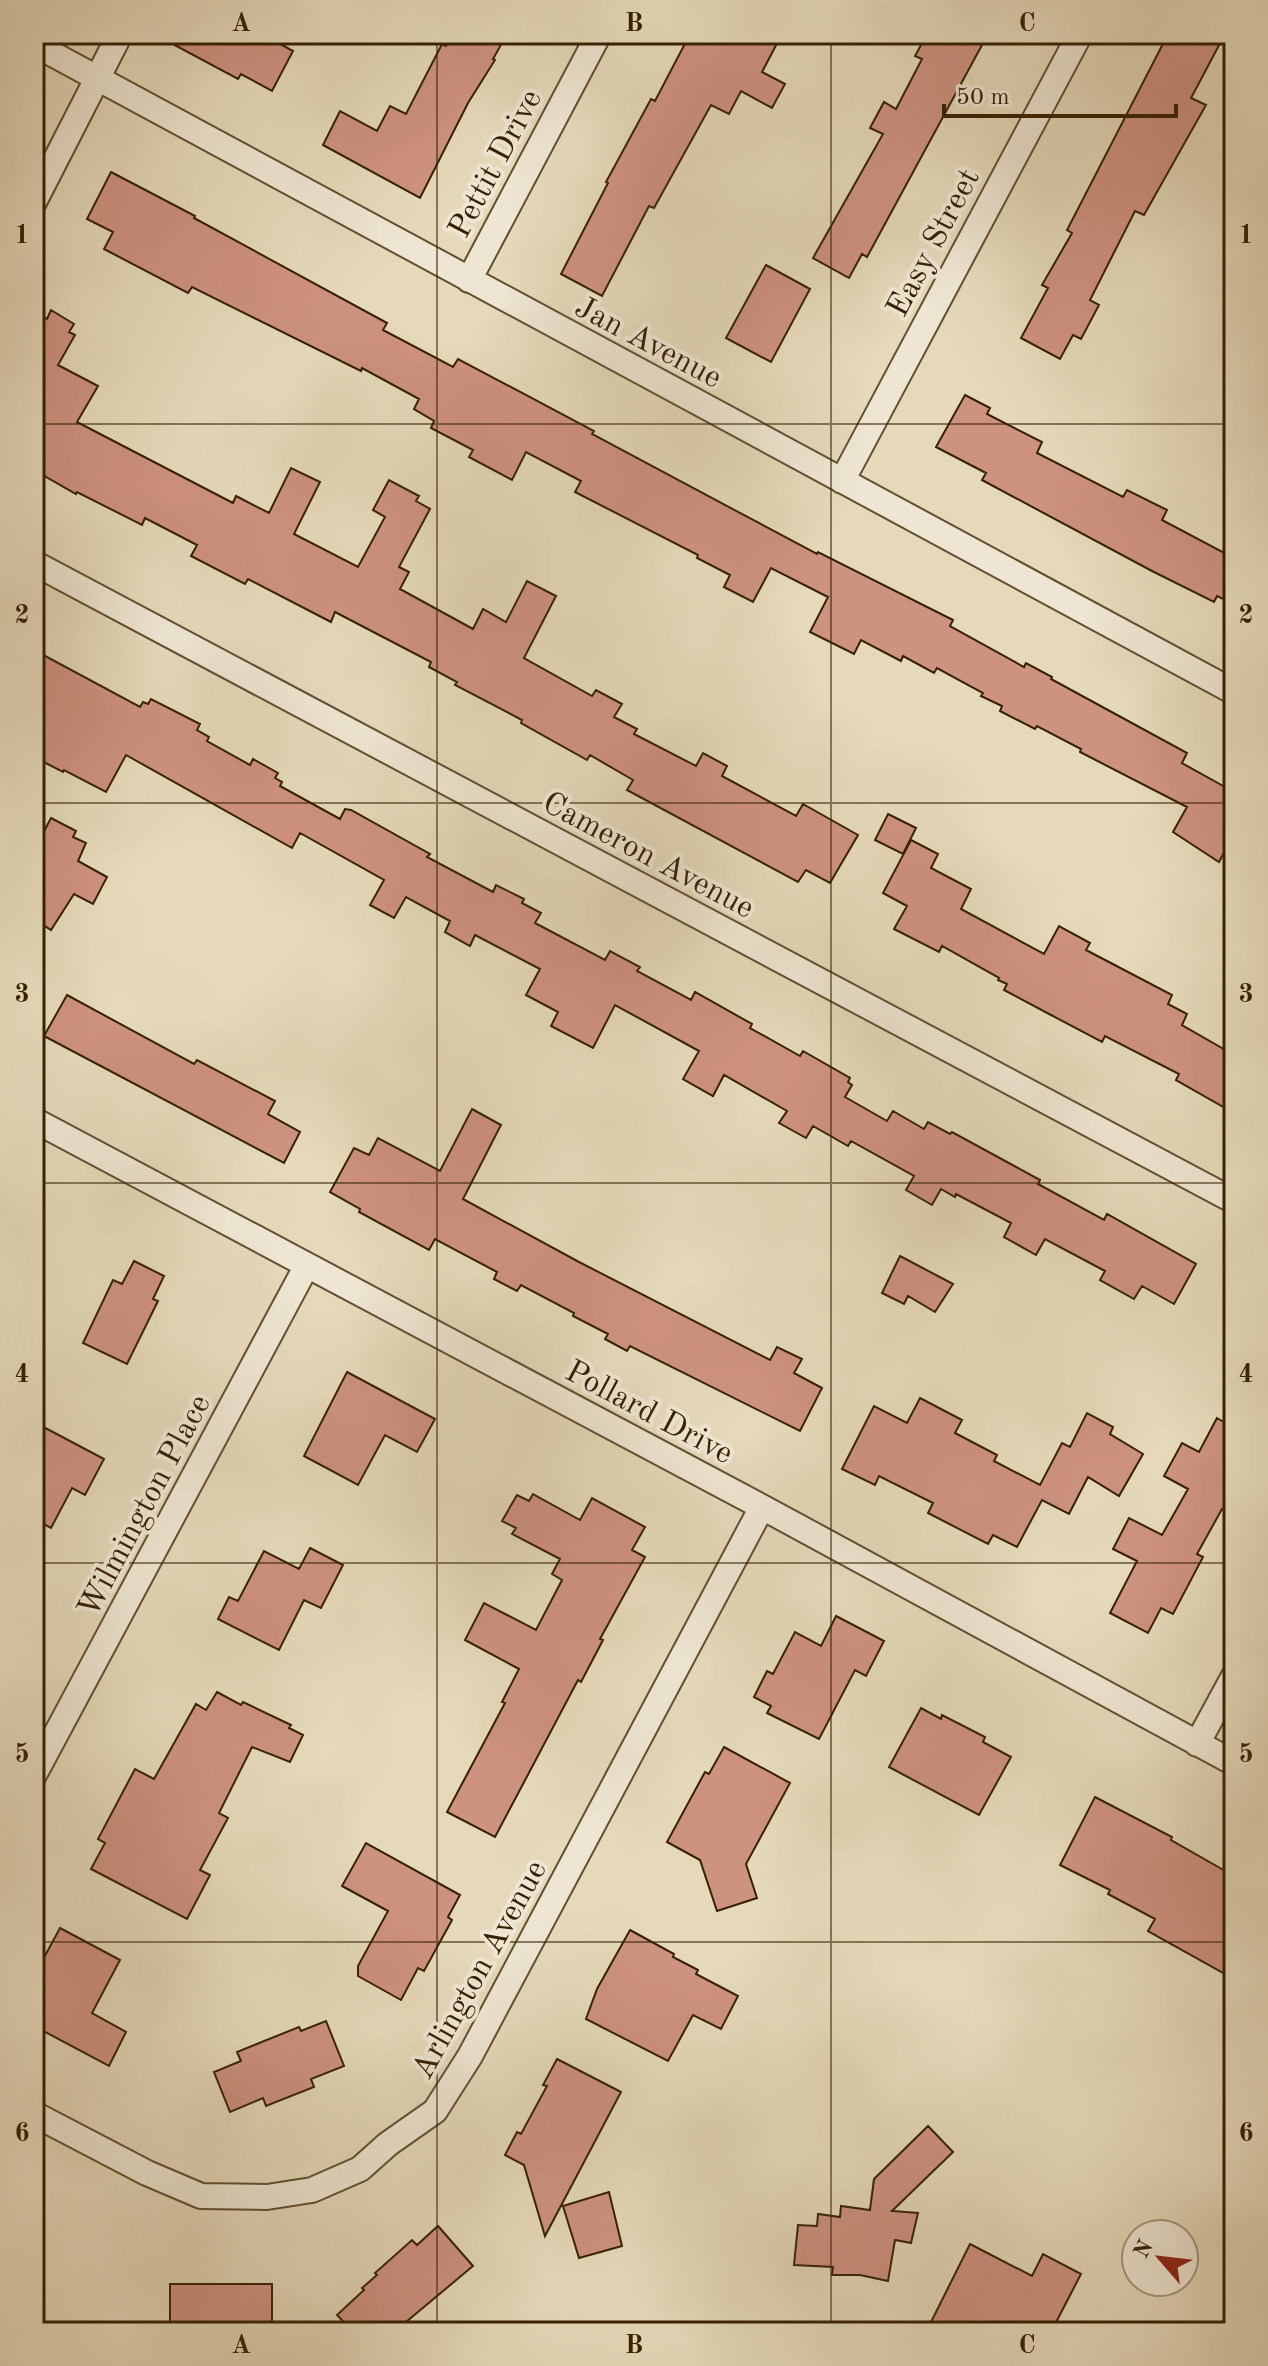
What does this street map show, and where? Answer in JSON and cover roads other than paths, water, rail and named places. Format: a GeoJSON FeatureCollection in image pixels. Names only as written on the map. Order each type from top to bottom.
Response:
{"type":"FeatureCollection","features":[{"type":"Feature","properties":{"kind":"street"},"geometry":{"type":"LineString","coordinates":[[34,202],[120,34]]}},
{"type":"Feature","properties":{"kind":"street","name":"Pettit Drive"},"geometry":{"type":"LineString","coordinates":[[469,280],[599,34]]}},
{"type":"Feature","properties":{"kind":"street","name":"Easy Street"},"geometry":{"type":"LineString","coordinates":[[842,481],[1080,34]]}},
{"type":"Feature","properties":{"kind":"street","name":"Jan Avenue"},"geometry":{"type":"LineString","coordinates":[[34,44],[1234,692]]}},
{"type":"Feature","properties":{"kind":"street","name":"Cameron Avenue"},"geometry":{"type":"LineString","coordinates":[[34,563],[1234,1201]]}},
{"type":"Feature","properties":{"kind":"street","name":"Pollard Drive"},"geometry":{"type":"LineString","coordinates":[[34,1120],[762,1507],[1234,1763]]}},
{"type":"Feature","properties":{"kind":"street","name":"Wilmington Place"},"geometry":{"type":"LineString","coordinates":[[34,1775],[307,1265]]}},
{"type":"Feature","properties":{"kind":"street","name":"Arlington Avenue"},"geometry":{"type":"LineString","coordinates":[[34,2114],[147,2173],[201,2196],[267,2197],[312,2190],[360,2169],[388,2144],[435,2111],[470,2056],[762,1507]]}},
{"type":"Feature","properties":{"kind":"street"},"geometry":{"type":"LineString","coordinates":[[1197,1744],[1234,1676]]}}]}
